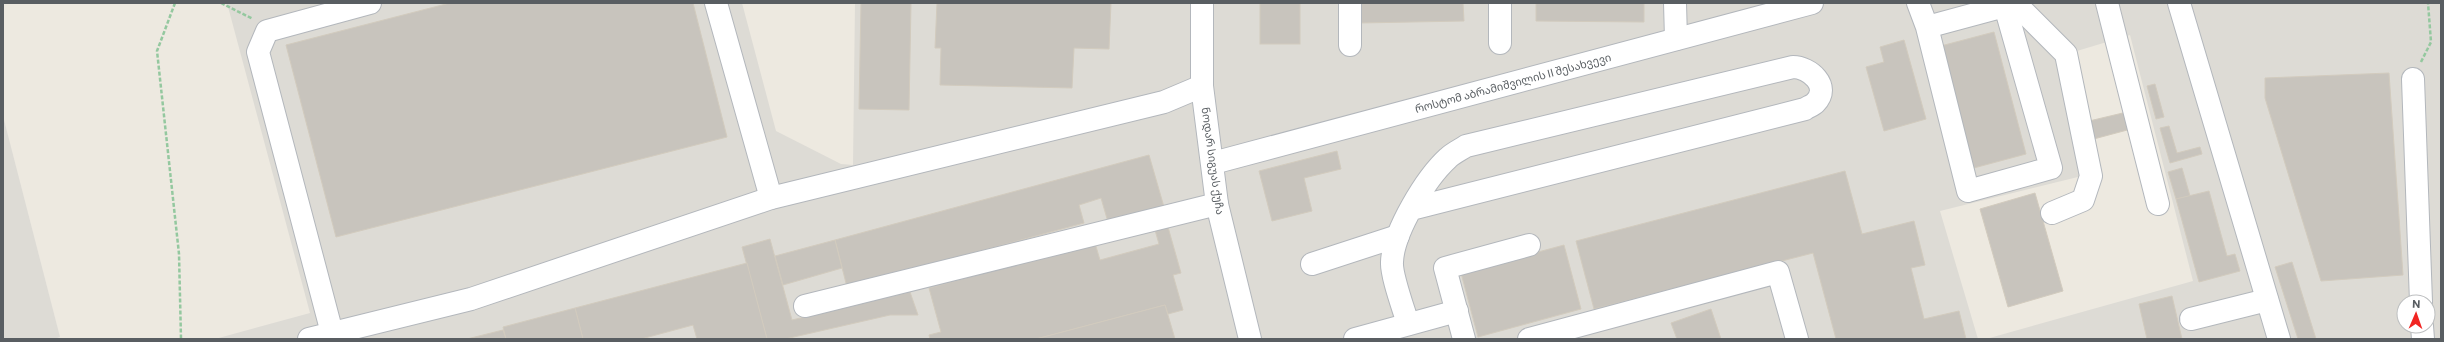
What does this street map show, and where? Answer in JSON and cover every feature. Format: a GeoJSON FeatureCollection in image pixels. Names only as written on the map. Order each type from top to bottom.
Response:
{"type":"FeatureCollection","features":[{"type":"Feature","properties":{"kind":"street"},"geometry":{"type":"LineString","coordinates":[[332,333],[258,52],[267,31],[370,3]]}},
{"type":"Feature","properties":{"kind":"street"},"geometry":{"type":"LineString","coordinates":[[716,3],[771,198]]}},
{"type":"Feature","properties":{"kind":"street","name":"ნოდარ სიგუას ქუჩა"},"geometry":{"type":"LineString","coordinates":[[1202,3],[1202,86],[1213,163],[1217,204],[1250,339]]}},
{"type":"Feature","properties":{"kind":"street"},"geometry":{"type":"LineString","coordinates":[[1350,3],[1350,45]]}},
{"type":"Feature","properties":{"kind":"street"},"geometry":{"type":"LineString","coordinates":[[1500,3],[1500,43]]}},
{"type":"Feature","properties":{"kind":"street"},"geometry":{"type":"LineString","coordinates":[[1675,3],[1676,40]]}},
{"type":"Feature","properties":{"kind":"street","name":"როსტომ აბრამიშვილის II შესახვევი"},"geometry":{"type":"LineString","coordinates":[[1213,163],[1812,3]]}},
{"type":"Feature","properties":{"kind":"street"},"geometry":{"type":"LineString","coordinates":[[1918,3],[1927,27],[1968,191],[2051,168],[2005,6],[1927,27]]}},
{"type":"Feature","properties":{"kind":"street"},"geometry":{"type":"LineString","coordinates":[[2015,3],[2066,54],[2091,176],[2083,200],[2052,212]]}},
{"type":"Feature","properties":{"kind":"street"},"geometry":{"type":"LineString","coordinates":[[2108,3],[2158,204]]}},
{"type":"Feature","properties":{"kind":"street"},"geometry":{"type":"LineString","coordinates":[[2179,3],[2279,339]]}},
{"type":"Feature","properties":{"kind":"street"},"geometry":{"type":"LineString","coordinates":[[1408,324],[1391,263],[1398,236],[1411,209],[1432,176],[1448,158],[1466,146],[1793,66],[1808,70],[1818,80],[1821,89],[1817,102],[1805,110],[1411,209]]}},
{"type":"Feature","properties":{"kind":"street"},"geometry":{"type":"LineString","coordinates":[[2413,78],[2421,294]]}},
{"type":"Feature","properties":{"kind":"street"},"geometry":{"type":"LineString","coordinates":[[309,339],[471,299],[771,198],[1164,102],[1202,86]]}},
{"type":"Feature","properties":{"kind":"street"},"geometry":{"type":"LineString","coordinates":[[805,306],[1217,204]]}},
{"type":"Feature","properties":{"kind":"street"},"geometry":{"type":"LineString","coordinates":[[1312,264],[1398,236]]}},
{"type":"Feature","properties":{"kind":"street"},"geometry":{"type":"LineString","coordinates":[[1464,339],[1445,268],[1529,245]]}},
{"type":"Feature","properties":{"kind":"street"},"geometry":{"type":"LineString","coordinates":[[1529,339],[1778,272],[1797,339]]}},
{"type":"Feature","properties":{"kind":"street"},"geometry":{"type":"LineString","coordinates":[[2191,319],[2267,300]]}},
{"type":"Feature","properties":{"kind":"street"},"geometry":{"type":"LineString","coordinates":[[1355,339],[1456,311]]}},
{"type":"Feature","properties":{"kind":"path"},"geometry":{"type":"LineString","coordinates":[[175,3],[157,51],[179,254],[181,339]]}},
{"type":"Feature","properties":{"kind":"path"},"geometry":{"type":"LineString","coordinates":[[221,3],[258,22],[267,31]]}},
{"type":"Feature","properties":{"kind":"path"},"geometry":{"type":"LineString","coordinates":[[2413,78],[2431,42],[2428,3]]}},
{"type":"Feature","properties":{"kind":"shaded area"},"geometry":{"type":"Polygon","coordinates":[[[227,3],[742,3],[776,131],[841,164],[853,165],[855,3],[2441,3],[2441,339],[1986,339],[2193,281],[2130,35],[2057,57],[2086,175],[1940,211],[1978,339],[215,339],[310,313],[227,3]]]}},
{"type":"Feature","properties":{"kind":"shaded area"},"geometry":{"type":"Polygon","coordinates":[[[3,116],[60,337],[54,339],[3,339],[3,116]]]}},
{"type":"Feature","properties":{"kind":"building"},"geometry":{"type":"Polygon","coordinates":[[[450,3],[693,3],[727,137],[336,237],[286,45],[450,3]]]}},
{"type":"Feature","properties":{"kind":"building"},"geometry":{"type":"Polygon","coordinates":[[[861,3],[911,3],[909,110],[859,109],[861,3]]]}},
{"type":"Feature","properties":{"kind":"building"},"geometry":{"type":"Polygon","coordinates":[[[937,3],[1111,3],[1109,49],[1074,48],[1072,88],[940,85],[941,48],[935,48],[937,3]]]}},
{"type":"Feature","properties":{"kind":"building"},"geometry":{"type":"Polygon","coordinates":[[[1260,3],[1300,3],[1300,44],[1260,44],[1260,3]]]}},
{"type":"Feature","properties":{"kind":"building"},"geometry":{"type":"Polygon","coordinates":[[[1358,3],[1463,3],[1464,21],[1359,23],[1358,3]]]}},
{"type":"Feature","properties":{"kind":"building"},"geometry":{"type":"Polygon","coordinates":[[[1536,3],[1644,3],[1644,22],[1536,21],[1536,3]]]}},
{"type":"Feature","properties":{"kind":"building"},"geometry":{"type":"Polygon","coordinates":[[[1994,32],[2026,154],[1970,169],[1937,47],[1994,32]]]}},
{"type":"Feature","properties":{"kind":"building"},"geometry":{"type":"Polygon","coordinates":[[[1904,40],[1926,119],[1884,131],[1866,67],[1884,62],[1880,47],[1904,40]]]}},
{"type":"Feature","properties":{"kind":"building"},"geometry":{"type":"Polygon","coordinates":[[[2389,73],[2403,275],[2321,281],[2265,98],[2265,78],[2389,73]]]}},
{"type":"Feature","properties":{"kind":"building"},"geometry":{"type":"Polygon","coordinates":[[[2155,84],[2164,117],[2156,119],[2147,86],[2155,84]]]}},
{"type":"Feature","properties":{"kind":"building"},"geometry":{"type":"Polygon","coordinates":[[[2127,112],[2131,129],[2090,140],[2085,122],[2127,112]]]}},
{"type":"Feature","properties":{"kind":"building"},"geometry":{"type":"Polygon","coordinates":[[[2169,126],[2177,153],[2200,147],[2202,154],[2170,163],[2160,128],[2169,126]]]}},
{"type":"Feature","properties":{"kind":"building"},"geometry":{"type":"Polygon","coordinates":[[[1337,151],[1341,169],[1304,178],[1312,211],[1272,221],[1259,171],[1337,151]]]}},
{"type":"Feature","properties":{"kind":"building"},"geometry":{"type":"Polygon","coordinates":[[[1149,155],[1164,207],[1108,222],[1101,198],[1079,205],[1084,223],[847,287],[835,240],[1149,155]]]}},
{"type":"Feature","properties":{"kind":"building"},"geometry":{"type":"Polygon","coordinates":[[[2182,168],[2190,196],[2176,199],[2168,172],[2182,168]]]}},
{"type":"Feature","properties":{"kind":"building"},"geometry":{"type":"Polygon","coordinates":[[[1845,171],[1862,234],[1914,221],[1925,265],[1911,268],[1924,319],[1959,311],[1966,339],[1836,339],[1813,253],[1594,309],[1576,241],[1845,171]]]}},
{"type":"Feature","properties":{"kind":"building"},"geometry":{"type":"Polygon","coordinates":[[[2209,191],[2227,256],[2235,254],[2240,271],[2199,282],[2176,199],[2209,191]]]}},
{"type":"Feature","properties":{"kind":"building"},"geometry":{"type":"Polygon","coordinates":[[[2035,193],[2063,291],[2008,307],[1980,209],[2035,193]]]}},
{"type":"Feature","properties":{"kind":"building"},"geometry":{"type":"Polygon","coordinates":[[[1168,227],[1181,273],[1173,275],[1183,310],[1168,314],[1165,305],[1036,339],[930,339],[929,335],[941,332],[929,288],[1095,243],[1100,260],[1159,244],[1155,230],[1168,227]]]}},
{"type":"Feature","properties":{"kind":"building"},"geometry":{"type":"Polygon","coordinates":[[[770,239],[792,320],[910,292],[918,315],[890,315],[785,339],[767,339],[742,247],[770,239]]]}},
{"type":"Feature","properties":{"kind":"building"},"geometry":{"type":"Polygon","coordinates":[[[835,240],[842,268],[783,285],[775,256],[835,240]]]}},
{"type":"Feature","properties":{"kind":"building"},"geometry":{"type":"Polygon","coordinates":[[[1564,245],[1581,309],[1478,337],[1461,273],[1564,245]]]}},
{"type":"Feature","properties":{"kind":"building"},"geometry":{"type":"Polygon","coordinates":[[[2292,262],[2316,339],[2298,339],[2275,267],[2292,262]]]}},
{"type":"Feature","properties":{"kind":"building"},"geometry":{"type":"Polygon","coordinates":[[[747,263],[767,339],[697,339],[693,325],[641,339],[583,339],[575,308],[747,263]]]}},
{"type":"Feature","properties":{"kind":"building"},"geometry":{"type":"Polygon","coordinates":[[[2172,296],[2182,339],[2147,339],[2139,304],[2172,296]]]}},
{"type":"Feature","properties":{"kind":"building"},"geometry":{"type":"Polygon","coordinates":[[[1165,305],[1175,339],[1036,339],[1165,305]]]}},
{"type":"Feature","properties":{"kind":"building"},"geometry":{"type":"Polygon","coordinates":[[[575,308],[583,339],[506,339],[503,327],[575,308]]]}},
{"type":"Feature","properties":{"kind":"building"},"geometry":{"type":"Polygon","coordinates":[[[1711,309],[1721,339],[1677,339],[1671,323],[1711,309]]]}},
{"type":"Feature","properties":{"kind":"building"},"geometry":{"type":"Polygon","coordinates":[[[503,330],[506,339],[467,339],[503,330]]]}}]}
